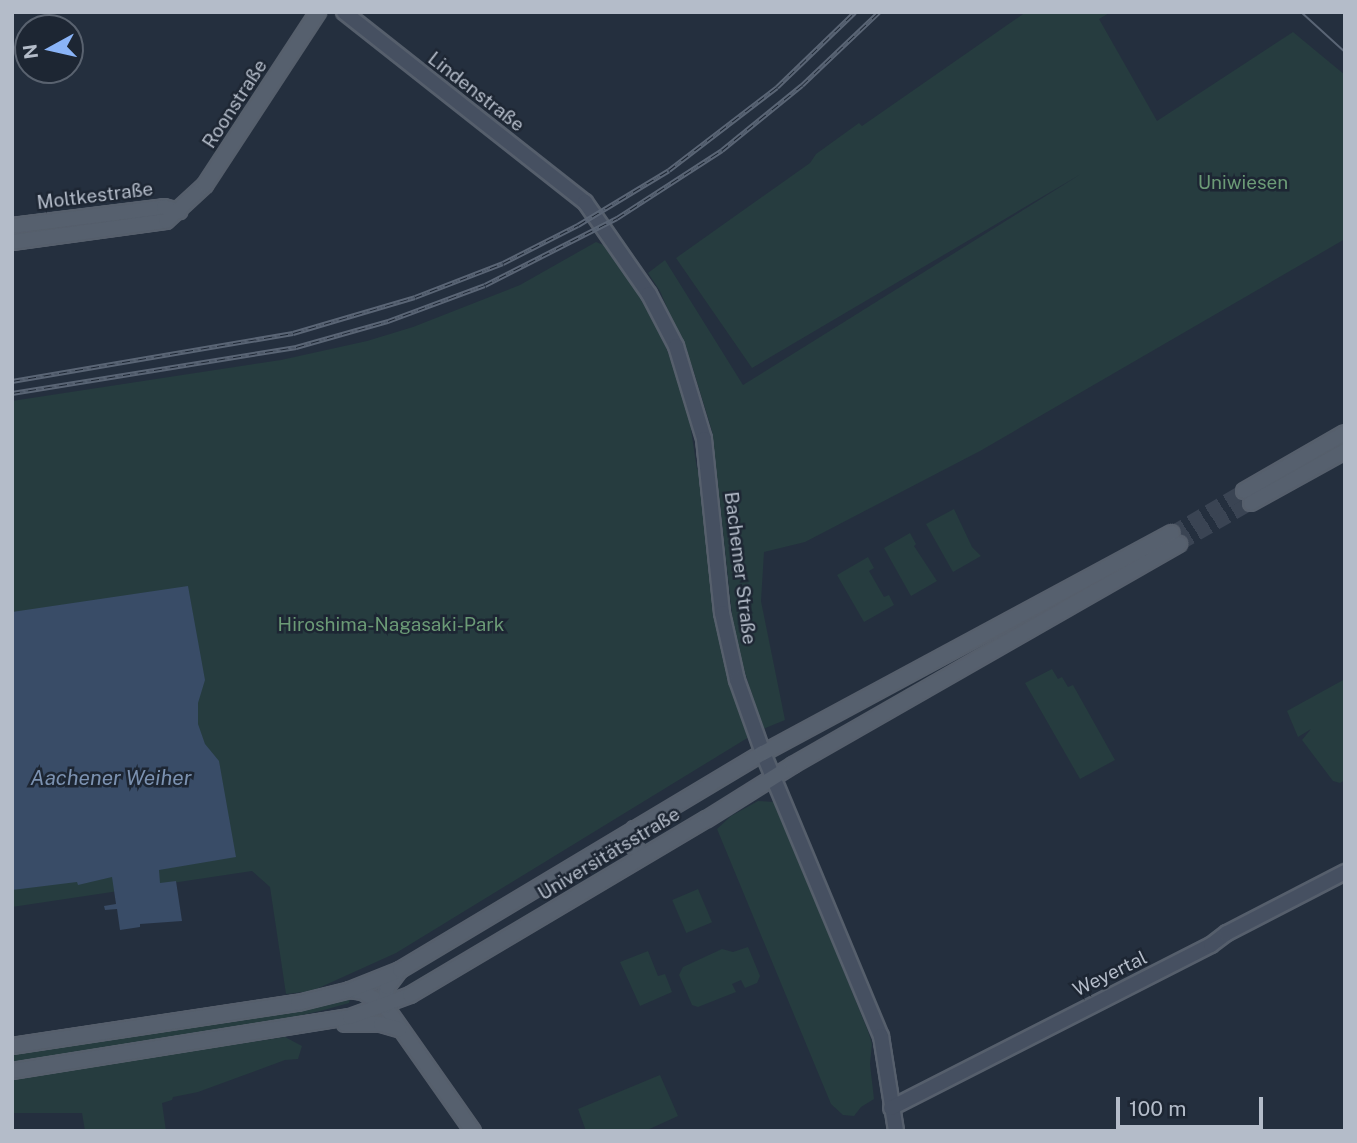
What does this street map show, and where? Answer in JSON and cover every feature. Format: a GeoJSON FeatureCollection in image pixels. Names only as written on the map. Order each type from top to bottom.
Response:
{"type":"FeatureCollection","features":[{"type":"Feature","properties":{"kind":"main road","name":"Roonstraße"},"geometry":{"type":"LineString","coordinates":[[179,211],[205,186],[318,12]]}},
{"type":"Feature","properties":{"kind":"main road","name":"Lindenstraße"},"geometry":{"type":"LineString","coordinates":[[344,12],[585,202]]}},
{"type":"Feature","properties":{"kind":"main road","name":"Bachemer Straße"},"geometry":{"type":"LineString","coordinates":[[585,202],[649,294],[676,346],[689,381],[708,462],[728,642],[763,753],[881,1036],[897,1131]]}},
{"type":"Feature","properties":{"kind":"main road","name":"Moltkestraße"},"geometry":{"type":"LineString","coordinates":[[12,226],[164,207],[179,211]]}},
{"type":"Feature","properties":{"kind":"main road","name":"Moltkestraße"},"geometry":{"type":"LineString","coordinates":[[12,242],[166,221],[179,211]]}},
{"type":"Feature","properties":{"kind":"main road"},"geometry":{"type":"LineString","coordinates":[[1345,433],[1248,497],[1345,451]]}},
{"type":"Feature","properties":{"kind":"main road","name":"Universitätsstraße"},"geometry":{"type":"LineString","coordinates":[[12,1046],[298,1003],[350,990],[400,970],[763,753],[1176,538],[773,776],[707,819],[428,986],[385,1006],[350,1017],[12,1071]]}},
{"type":"Feature","properties":{"kind":"main road"},"geometry":{"type":"LineString","coordinates":[[634,829],[631,844],[643,855]]}},
{"type":"Feature","properties":{"kind":"main road","name":"Weyertal"},"geometry":{"type":"LineString","coordinates":[[891,1108],[1211,945],[1227,933],[1345,872]]}},
{"type":"Feature","properties":{"kind":"main road"},"geometry":{"type":"LineString","coordinates":[[385,1006],[387,987],[400,970]]}},
{"type":"Feature","properties":{"kind":"main road"},"geometry":{"type":"LineString","coordinates":[[350,990],[363,992],[385,1006],[473,1131]]}},
{"type":"Feature","properties":{"kind":"main road"},"geometry":{"type":"LineString","coordinates":[[350,990],[357,1001],[350,1017]]}},
{"type":"Feature","properties":{"kind":"main road"},"geometry":{"type":"LineString","coordinates":[[315,1023],[381,1024],[399,1029]]}},
{"type":"Feature","properties":{"kind":"main road","name":"Bachemer Straße"},"geometry":{"type":"LineString","coordinates":[[889,1131],[891,1108]]}},
{"type":"Feature","properties":{"kind":"green space","name":"Uniwiesen"},"geometry":{"type":"Polygon","coordinates":[[[1026,12],[1111,12],[1099,19],[1157,121],[1293,32],[1345,75],[1345,239],[980,451],[805,542],[764,552],[761,601],[785,720],[763,729],[735,641],[712,431],[693,369],[660,291],[648,273],[665,260],[743,385],[1081,174],[752,368],[676,258],[810,163],[816,154],[859,123],[862,126],[1026,12]]]}},
{"type":"Feature","properties":{"kind":"green space","name":"Hiroshima-Nagasaki-Park"},"geometry":{"type":"Polygon","coordinates":[[[596,242],[611,248],[627,271],[663,340],[687,400],[694,429],[691,430],[697,469],[701,470],[710,585],[719,640],[749,737],[396,953],[312,991],[286,994],[270,887],[252,871],[12,907],[12,401],[281,360],[367,341],[413,327],[520,285],[596,242]]]}},
{"type":"Feature","properties":{"kind":"green space"},"geometry":{"type":"Polygon","coordinates":[[[954,509],[972,547],[981,556],[953,572],[926,524],[954,509]]]}},
{"type":"Feature","properties":{"kind":"green space"},"geometry":{"type":"Polygon","coordinates":[[[910,533],[916,544],[914,546],[937,581],[911,596],[884,548],[910,533]]]}},
{"type":"Feature","properties":{"kind":"green space"},"geometry":{"type":"Polygon","coordinates":[[[868,557],[874,568],[869,571],[884,597],[889,595],[894,605],[864,622],[837,575],[868,557]]]}},
{"type":"Feature","properties":{"kind":"green space"},"geometry":{"type":"Polygon","coordinates":[[[1052,669],[1058,679],[1062,677],[1068,687],[1073,685],[1115,760],[1080,779],[1025,683],[1052,669]]]}},
{"type":"Feature","properties":{"kind":"green space"},"geometry":{"type":"Polygon","coordinates":[[[1345,679],[1345,780],[1340,783],[1333,781],[1302,740],[1311,729],[1298,737],[1287,711],[1345,679]]]}},
{"type":"Feature","properties":{"kind":"green space"},"geometry":{"type":"Polygon","coordinates":[[[758,801],[775,802],[872,1044],[870,1064],[874,1099],[861,1107],[854,1116],[843,1115],[831,1104],[717,829],[731,816],[758,801]]]}},
{"type":"Feature","properties":{"kind":"green space"},"geometry":{"type":"Polygon","coordinates":[[[698,889],[712,922],[686,933],[672,900],[698,889]]]}},
{"type":"Feature","properties":{"kind":"green space"},"geometry":{"type":"Polygon","coordinates":[[[748,947],[760,976],[757,983],[745,988],[741,980],[732,984],[736,992],[698,1007],[692,1005],[679,975],[683,967],[722,949],[733,952],[748,947]]]}},
{"type":"Feature","properties":{"kind":"green space"},"geometry":{"type":"Polygon","coordinates":[[[648,951],[658,976],[665,974],[672,992],[640,1006],[620,962],[648,951]]]}},
{"type":"Feature","properties":{"kind":"green space"},"geometry":{"type":"Polygon","coordinates":[[[350,999],[349,1003],[324,1010],[239,1030],[12,1065],[12,1053],[274,1014],[350,999]]]}},
{"type":"Feature","properties":{"kind":"green space"},"geometry":{"type":"Polygon","coordinates":[[[285,1037],[302,1046],[298,1059],[285,1060],[162,1103],[166,1131],[85,1131],[82,1113],[12,1113],[12,1077],[285,1037]]]}},
{"type":"Feature","properties":{"kind":"green space"},"geometry":{"type":"Polygon","coordinates":[[[660,1075],[678,1116],[645,1131],[586,1131],[578,1109],[660,1075]]]}},
{"type":"Feature","properties":{"kind":"water","name":"Aachener Weiher"},"geometry":{"type":"Polygon","coordinates":[[[188,586],[205,680],[198,703],[198,724],[205,744],[219,761],[236,857],[159,870],[160,883],[176,881],[182,921],[140,924],[140,927],[120,930],[117,909],[105,910],[104,906],[116,904],[112,877],[78,885],[77,882],[12,890],[12,612],[188,586]]]}},
{"type":"Feature","properties":{"kind":"tunnel"},"geometry":{"type":"LineString","coordinates":[[1172,533],[1244,491]]}},
{"type":"Feature","properties":{"kind":"tunnel"},"geometry":{"type":"LineString","coordinates":[[1179,544],[1251,503]]}},
{"type":"Feature","properties":{"kind":"tram line"},"geometry":{"type":"LineString","coordinates":[[1301,12],[1345,52]]}},
{"type":"Feature","properties":{"kind":"railway"},"geometry":{"type":"LineString","coordinates":[[12,381],[293,333],[415,297],[503,263],[578,225],[669,170],[777,87],[855,12]]}},
{"type":"Feature","properties":{"kind":"railway"},"geometry":{"type":"LineString","coordinates":[[12,393],[296,347],[388,321],[485,285],[617,218],[722,150],[802,85],[879,12]]}}]}
